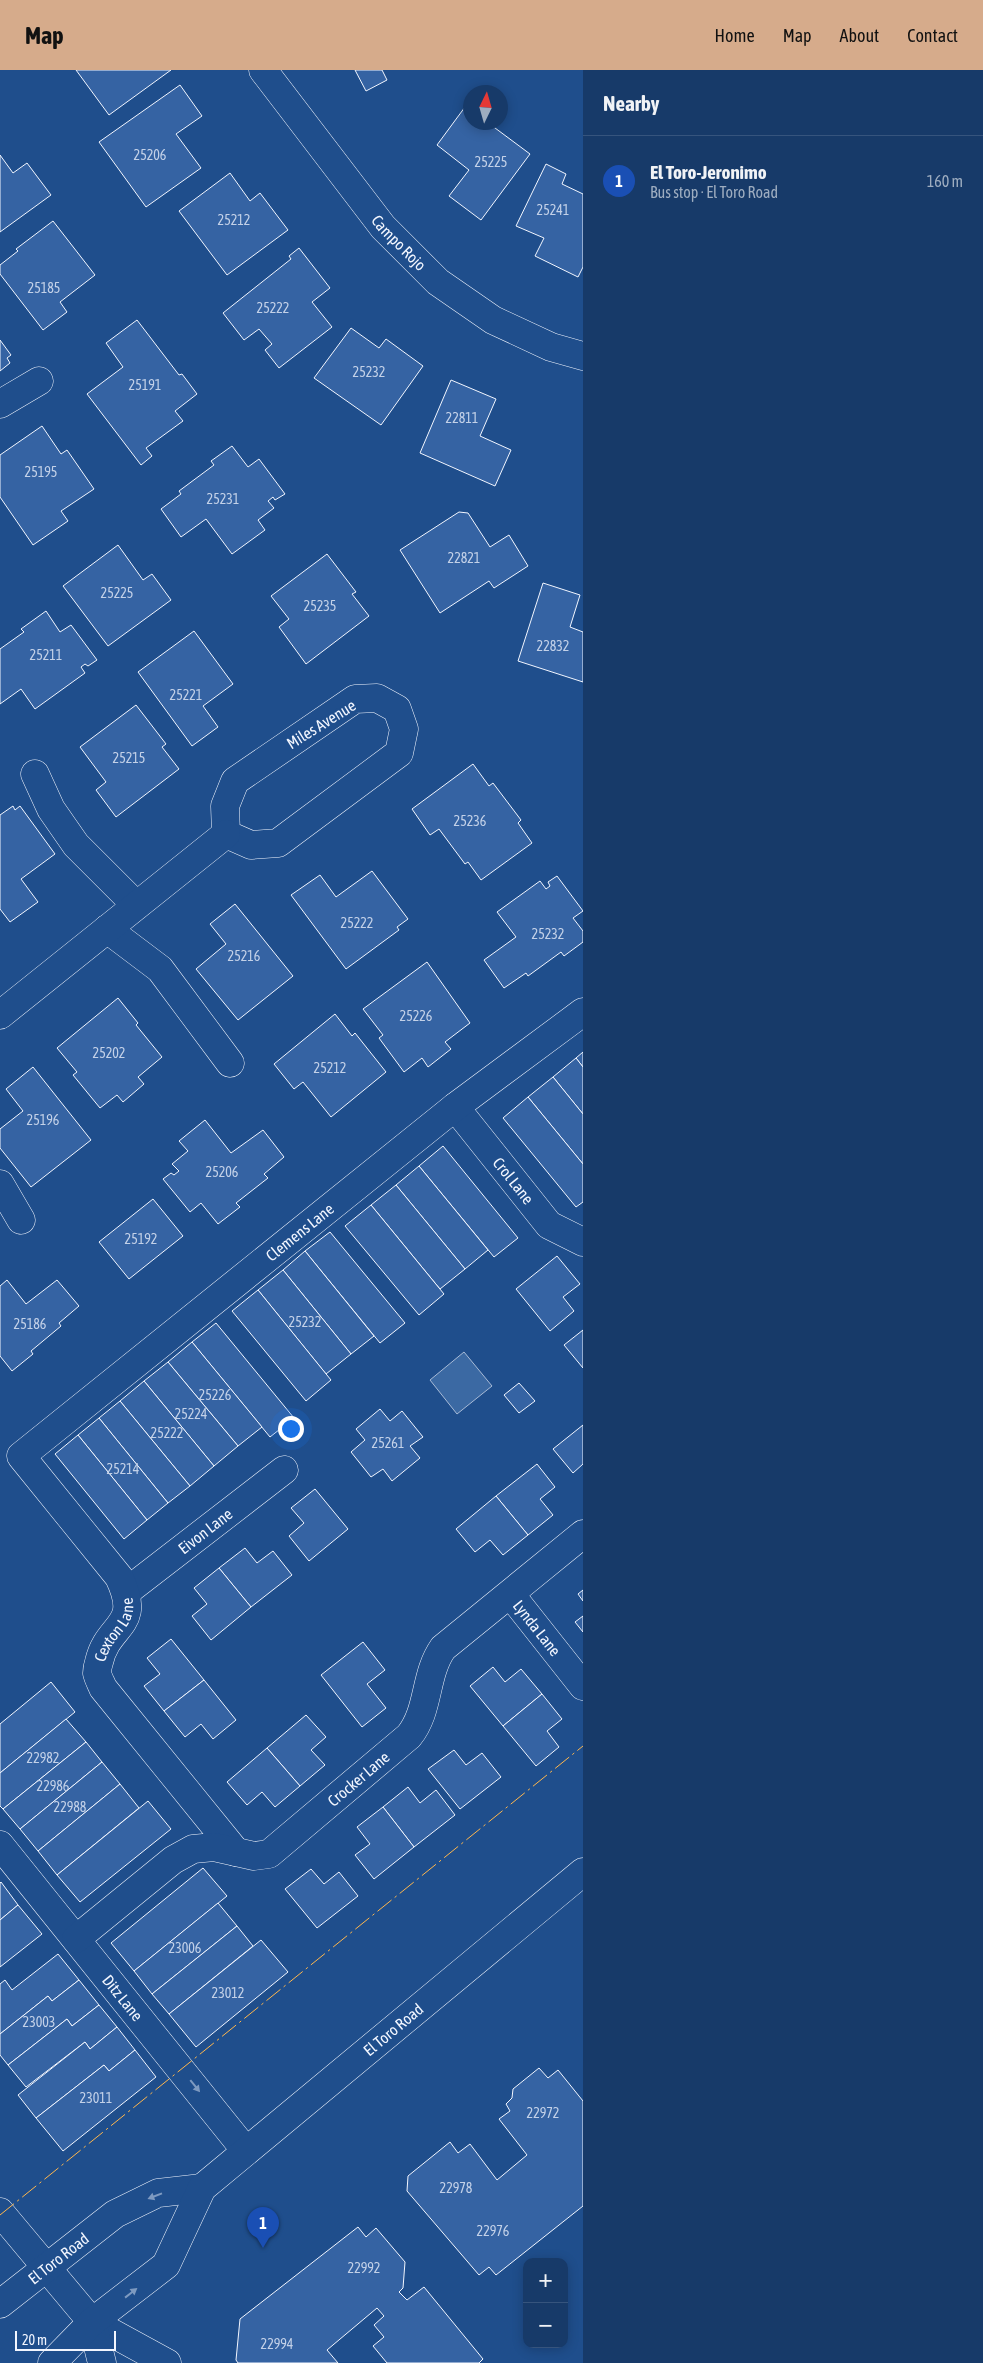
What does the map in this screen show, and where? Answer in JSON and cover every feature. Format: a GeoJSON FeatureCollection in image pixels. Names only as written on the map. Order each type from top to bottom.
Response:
{"type":"FeatureCollection","features":[{"type":"Feature","properties":{"kind":"street","name":"Campo Rojo"},"geometry":{"type":"LineString","coordinates":[[263,70],[383,227],[438,282],[493,320],[551,347],[583,356]]}},
{"type":"Feature","properties":{"kind":"street"},"geometry":{"type":"LineString","coordinates":[[0,404],[39,381]]}},
{"type":"Feature","properties":{"kind":"street","name":"Miles Avenue"},"geometry":{"type":"LineString","coordinates":[[377,698],[397,708],[404,729],[399,753],[278,843],[251,845],[226,834],[225,806],[236,780],[355,699],[377,698]]}},
{"type":"Feature","properties":{"kind":"street"},"geometry":{"type":"LineString","coordinates":[[35,774],[51,809],[76,845],[136,905]]}},
{"type":"Feature","properties":{"kind":"street"},"geometry":{"type":"LineString","coordinates":[[0,1015],[226,834]]}},
{"type":"Feature","properties":{"kind":"street"},"geometry":{"type":"LineString","coordinates":[[106,929],[160,969],[230,1063]]}},
{"type":"Feature","properties":{"kind":"street","name":"Clemens Lane"},"geometry":{"type":"LineString","coordinates":[[21,1456],[455,1107],[583,1012]]}},
{"type":"Feature","properties":{"kind":"street","name":"Crol Lane"},"geometry":{"type":"LineString","coordinates":[[455,1107],[549,1225],[583,1242]]}},
{"type":"Feature","properties":{"kind":"street"},"geometry":{"type":"LineString","coordinates":[[0,1184],[21,1220]]}},
{"type":"Feature","properties":{"kind":"street","name":"Cexton Lane"},"geometry":{"type":"LineString","coordinates":[[21,1456],[119,1577],[126,1592],[127,1612],[121,1626],[107,1642],[100,1657],[97,1672],[103,1688],[236,1852]]}},
{"type":"Feature","properties":{"kind":"street","name":"Eivon Lane"},"geometry":{"type":"LineString","coordinates":[[126,1592],[284,1470]]}},
{"type":"Feature","properties":{"kind":"street","name":"Crocker Lane"},"geometry":{"type":"LineString","coordinates":[[76,1939],[180,1856],[193,1849],[207,1848],[254,1856],[269,1854],[409,1736],[422,1715],[436,1658],[443,1648],[583,1534]]}},
{"type":"Feature","properties":{"kind":"street","name":"Lynda Lane"},"geometry":{"type":"LineString","coordinates":[[510,1595],[583,1686]]}},
{"type":"Feature","properties":{"kind":"street","name":"Ditz Lane"},"geometry":{"type":"LineString","coordinates":[[0,1845],[246,2151]]}},
{"type":"Feature","properties":{"kind":"street","name":"El Toro Road"},"geometry":{"type":"LineString","coordinates":[[52,2363],[92,2322],[166,2265],[202,2188],[583,1872]]}},
{"type":"Feature","properties":{"kind":"street","name":"El Toro Road"},"geometry":{"type":"LineString","coordinates":[[0,2304],[115,2214],[158,2193],[202,2188]]}},
{"type":"Feature","properties":{"kind":"street"},"geometry":{"type":"LineString","coordinates":[[0,2212],[92,2322],[167,2363]]}},
{"type":"Feature","properties":{"kind":"street"},"geometry":{"type":"LineString","coordinates":[[92,2322],[102,2363]]}},
{"type":"Feature","properties":{"kind":"water"},"geometry":{"type":"Polygon","coordinates":[[[464,1352],[492,1386],[457,1414],[430,1380],[464,1352]]]}},
{"type":"Feature","properties":{"kind":"building"},"geometry":{"type":"Polygon","coordinates":[[[76,70],[171,70],[109,115],[76,70]]]}},
{"type":"Feature","properties":{"kind":"building"},"geometry":{"type":"Polygon","coordinates":[[[355,70],[382,70],[387,80],[366,91],[355,70]]]}},
{"type":"Feature","properties":{"kind":"building"},"geometry":{"type":"Polygon","coordinates":[[[180,85],[202,116],[176,134],[201,168],[146,207],[99,142],[180,85]]]}},
{"type":"Feature","properties":{"kind":"building"},"geometry":{"type":"Polygon","coordinates":[[[463,110],[463,130],[498,130],[530,154],[481,220],[449,196],[469,170],[437,145],[463,110]]]}},
{"type":"Feature","properties":{"kind":"building"},"geometry":{"type":"Polygon","coordinates":[[[0,155],[13,173],[27,163],[51,195],[0,232],[0,155]]]}},
{"type":"Feature","properties":{"kind":"building"},"geometry":{"type":"Polygon","coordinates":[[[546,164],[566,174],[562,184],[583,194],[583,267],[578,277],[535,256],[544,238],[516,226],[546,164]]]}},
{"type":"Feature","properties":{"kind":"building"},"geometry":{"type":"Polygon","coordinates":[[[230,173],[250,201],[260,193],[288,230],[227,275],[179,211],[230,173]]]}},
{"type":"Feature","properties":{"kind":"building"},"geometry":{"type":"Polygon","coordinates":[[[53,221],[95,275],[60,302],[67,312],[43,330],[0,274],[0,265],[18,251],[16,249],[53,221]]]}},
{"type":"Feature","properties":{"kind":"building"},"geometry":{"type":"Polygon","coordinates":[[[299,248],[330,288],[312,302],[332,327],[279,368],[265,350],[272,344],[259,329],[244,340],[223,313],[291,259],[289,256],[299,248]]]}},
{"type":"Feature","properties":{"kind":"building"},"geometry":{"type":"Polygon","coordinates":[[[137,320],[179,375],[182,374],[197,394],[175,411],[183,421],[146,448],[152,456],[141,465],[87,394],[123,367],[106,343],[137,320]]]}},
{"type":"Feature","properties":{"kind":"building"},"geometry":{"type":"Polygon","coordinates":[[[351,328],[379,348],[386,339],[423,366],[381,425],[314,378],[351,328]]]}},
{"type":"Feature","properties":{"kind":"building"},"geometry":{"type":"Polygon","coordinates":[[[0,340],[11,355],[7,358],[10,363],[0,371],[0,340]]]}},
{"type":"Feature","properties":{"kind":"building"},"geometry":{"type":"Polygon","coordinates":[[[451,380],[496,399],[480,436],[511,450],[495,486],[420,453],[451,380]]]}},
{"type":"Feature","properties":{"kind":"building"},"geometry":{"type":"Polygon","coordinates":[[[42,426],[61,454],[67,450],[94,489],[61,511],[68,521],[33,545],[0,497],[0,455],[42,426]]]}},
{"type":"Feature","properties":{"kind":"building"},"geometry":{"type":"Polygon","coordinates":[[[232,446],[248,467],[259,459],[285,494],[275,500],[273,497],[268,501],[274,508],[258,520],[265,530],[232,554],[206,519],[181,537],[161,509],[181,494],[179,491],[214,465],[211,461],[232,446]]]}},
{"type":"Feature","properties":{"kind":"building"},"geometry":{"type":"Polygon","coordinates":[[[459,512],[468,513],[490,547],[509,535],[528,566],[494,588],[489,581],[440,613],[400,550],[459,512]]]}},
{"type":"Feature","properties":{"kind":"building"},"geometry":{"type":"Polygon","coordinates":[[[118,545],[143,580],[152,574],[171,600],[108,646],[63,586],[118,545]]]}},
{"type":"Feature","properties":{"kind":"building"},"geometry":{"type":"Polygon","coordinates":[[[327,554],[356,592],[352,594],[369,616],[306,664],[279,627],[289,619],[271,596],[327,554]]]}},
{"type":"Feature","properties":{"kind":"building"},"geometry":{"type":"Polygon","coordinates":[[[543,583],[580,595],[570,627],[583,632],[583,682],[518,661],[543,583]]]}},
{"type":"Feature","properties":{"kind":"building"},"geometry":{"type":"Polygon","coordinates":[[[46,611],[60,632],[71,625],[97,660],[88,666],[85,664],[81,667],[85,673],[35,709],[21,689],[0,704],[0,649],[24,632],[21,629],[46,611]]]}},
{"type":"Feature","properties":{"kind":"building"},"geometry":{"type":"Polygon","coordinates":[[[194,631],[233,684],[203,706],[218,727],[192,746],[138,672],[194,631]]]}},
{"type":"Feature","properties":{"kind":"building"},"geometry":{"type":"Polygon","coordinates":[[[136,705],[166,744],[162,747],[179,769],[116,817],[96,790],[106,782],[80,747],[136,705]]]}},
{"type":"Feature","properties":{"kind":"building"},"geometry":{"type":"Polygon","coordinates":[[[473,764],[489,786],[493,783],[521,820],[518,823],[532,843],[481,880],[468,862],[465,864],[439,829],[430,835],[412,809],[473,764]]]}},
{"type":"Feature","properties":{"kind":"building"},"geometry":{"type":"Polygon","coordinates":[[[13,806],[15,810],[20,806],[55,854],[21,879],[38,902],[10,922],[0,909],[0,815],[13,806]]]}},
{"type":"Feature","properties":{"kind":"building"},"geometry":{"type":"Polygon","coordinates":[[[372,871],[408,919],[397,927],[399,930],[346,969],[291,895],[320,875],[336,897],[372,871]]]}},
{"type":"Feature","properties":{"kind":"building"},"geometry":{"type":"Polygon","coordinates":[[[557,876],[583,911],[573,918],[583,931],[583,942],[564,956],[561,952],[528,976],[526,973],[504,988],[484,960],[516,937],[497,912],[540,881],[546,889],[550,886],[548,882],[557,876]]]}},
{"type":"Feature","properties":{"kind":"building"},"geometry":{"type":"Polygon","coordinates":[[[235,904],[293,976],[238,1020],[196,969],[226,944],[210,924],[235,904]]]}},
{"type":"Feature","properties":{"kind":"building"},"geometry":{"type":"Polygon","coordinates":[[[427,962],[470,1023],[445,1042],[451,1049],[428,1067],[422,1058],[404,1072],[379,1038],[383,1035],[363,1009],[427,962]]]}},
{"type":"Feature","properties":{"kind":"building"},"geometry":{"type":"Polygon","coordinates":[[[118,998],[138,1023],[136,1025],[162,1057],[138,1077],[144,1084],[123,1102],[117,1095],[100,1108],[73,1075],[77,1072],[57,1048],[118,998]]]}},
{"type":"Feature","properties":{"kind":"building"},"geometry":{"type":"Polygon","coordinates":[[[335,1014],[352,1036],[355,1033],[386,1072],[331,1117],[303,1082],[294,1089],[274,1064],[335,1014]]]}},
{"type":"Feature","properties":{"kind":"building"},"geometry":{"type":"Polygon","coordinates":[[[583,1052],[583,1067],[576,1058],[583,1052]]]}},
{"type":"Feature","properties":{"kind":"building"},"geometry":{"type":"Polygon","coordinates":[[[576,1058],[583,1067],[583,1114],[553,1077],[576,1058]]]}},
{"type":"Feature","properties":{"kind":"building"},"geometry":{"type":"Polygon","coordinates":[[[33,1067],[91,1140],[31,1187],[0,1148],[0,1129],[23,1111],[6,1089],[33,1067]]]}},
{"type":"Feature","properties":{"kind":"building"},"geometry":{"type":"Polygon","coordinates":[[[553,1077],[583,1114],[583,1164],[528,1097],[553,1077]]]}},
{"type":"Feature","properties":{"kind":"building"},"geometry":{"type":"Polygon","coordinates":[[[528,1097],[583,1164],[583,1202],[576,1207],[503,1118],[528,1097]]]}},
{"type":"Feature","properties":{"kind":"building"},"geometry":{"type":"Polygon","coordinates":[[[205,1120],[231,1153],[263,1130],[284,1157],[264,1174],[268,1178],[236,1203],[240,1207],[218,1224],[201,1203],[190,1212],[163,1179],[171,1173],[174,1175],[179,1171],[172,1164],[188,1151],[179,1141],[205,1120]]]}},
{"type":"Feature","properties":{"kind":"building"},"geometry":{"type":"Polygon","coordinates":[[[443,1146],[518,1238],[494,1257],[419,1166],[443,1146]]]}},
{"type":"Feature","properties":{"kind":"building"},"geometry":{"type":"Polygon","coordinates":[[[419,1166],[488,1250],[465,1269],[396,1185],[419,1166]]]}},
{"type":"Feature","properties":{"kind":"building"},"geometry":{"type":"Polygon","coordinates":[[[396,1185],[465,1269],[440,1289],[371,1205],[396,1185]]]}},
{"type":"Feature","properties":{"kind":"building"},"geometry":{"type":"Polygon","coordinates":[[[153,1199],[183,1236],[129,1279],[99,1242],[153,1199]]]}},
{"type":"Feature","properties":{"kind":"building"},"geometry":{"type":"Polygon","coordinates":[[[371,1205],[444,1294],[419,1315],[345,1226],[371,1205]]]}},
{"type":"Feature","properties":{"kind":"building"},"geometry":{"type":"Polygon","coordinates":[[[330,1232],[405,1323],[380,1343],[305,1251],[330,1232]]]}},
{"type":"Feature","properties":{"kind":"building"},"geometry":{"type":"Polygon","coordinates":[[[305,1251],[374,1336],[351,1354],[283,1270],[305,1251]]]}},
{"type":"Feature","properties":{"kind":"building"},"geometry":{"type":"Polygon","coordinates":[[[557,1256],[580,1284],[563,1297],[574,1311],[550,1331],[516,1289],[557,1256]]]}},
{"type":"Feature","properties":{"kind":"building"},"geometry":{"type":"Polygon","coordinates":[[[283,1270],[351,1354],[326,1374],[258,1290],[283,1270]]]}},
{"type":"Feature","properties":{"kind":"building"},"geometry":{"type":"Polygon","coordinates":[[[7,1280],[26,1304],[57,1280],[79,1306],[59,1323],[61,1326],[31,1351],[33,1354],[12,1371],[0,1356],[0,1286],[7,1280]]]}},
{"type":"Feature","properties":{"kind":"building"},"geometry":{"type":"Polygon","coordinates":[[[258,1290],[331,1380],[306,1401],[232,1311],[258,1290]]]}},
{"type":"Feature","properties":{"kind":"building"},"geometry":{"type":"Polygon","coordinates":[[[216,1323],[294,1418],[270,1437],[192,1342],[216,1323]]]}},
{"type":"Feature","properties":{"kind":"building"},"geometry":{"type":"Polygon","coordinates":[[[583,1330],[583,1368],[564,1345],[583,1330]]]}},
{"type":"Feature","properties":{"kind":"building"},"geometry":{"type":"Polygon","coordinates":[[[192,1342],[262,1427],[238,1446],[168,1362],[192,1342]]]}},
{"type":"Feature","properties":{"kind":"building"},"geometry":{"type":"Polygon","coordinates":[[[168,1362],[238,1446],[214,1466],[144,1381],[168,1362]]]}},
{"type":"Feature","properties":{"kind":"building"},"geometry":{"type":"Polygon","coordinates":[[[144,1381],[214,1466],[190,1486],[120,1401],[144,1381]]]}},
{"type":"Feature","properties":{"kind":"building"},"geometry":{"type":"Polygon","coordinates":[[[519,1383],[535,1401],[519,1413],[504,1395],[519,1383]]]}},
{"type":"Feature","properties":{"kind":"building"},"geometry":{"type":"Polygon","coordinates":[[[120,1401],[190,1486],[168,1503],[99,1418],[120,1401]]]}},
{"type":"Feature","properties":{"kind":"building"},"geometry":{"type":"Polygon","coordinates":[[[380,1409],[390,1421],[402,1411],[423,1437],[410,1446],[420,1458],[392,1481],[383,1469],[371,1477],[351,1452],[365,1440],[356,1429],[380,1409]]]}},
{"type":"Feature","properties":{"kind":"building"},"geometry":{"type":"Polygon","coordinates":[[[99,1418],[168,1503],[147,1520],[78,1435],[99,1418]]]}},
{"type":"Feature","properties":{"kind":"building"},"geometry":{"type":"Polygon","coordinates":[[[583,1425],[583,1464],[573,1473],[553,1449],[583,1425]]]}},
{"type":"Feature","properties":{"kind":"building"},"geometry":{"type":"Polygon","coordinates":[[[78,1435],[147,1520],[124,1539],[55,1454],[78,1435]]]}},
{"type":"Feature","properties":{"kind":"building"},"geometry":{"type":"Polygon","coordinates":[[[537,1464],[555,1487],[540,1499],[553,1515],[528,1535],[496,1496],[537,1464]]]}},
{"type":"Feature","properties":{"kind":"building"},"geometry":{"type":"Polygon","coordinates":[[[315,1489],[348,1529],[309,1561],[289,1536],[304,1523],[291,1508],[315,1489]]]}},
{"type":"Feature","properties":{"kind":"building"},"geometry":{"type":"Polygon","coordinates":[[[496,1496],[528,1535],[503,1555],[490,1540],[475,1552],[456,1529],[496,1496]]]}},
{"type":"Feature","properties":{"kind":"building"},"geometry":{"type":"Polygon","coordinates":[[[245,1548],[257,1563],[273,1551],[292,1575],[251,1607],[219,1568],[245,1548]]]}},
{"type":"Feature","properties":{"kind":"building"},"geometry":{"type":"Polygon","coordinates":[[[219,1568],[251,1607],[211,1640],[192,1616],[207,1604],[194,1588],[219,1568]]]}},
{"type":"Feature","properties":{"kind":"building"},"geometry":{"type":"Polygon","coordinates":[[[583,1590],[583,1601],[578,1594],[583,1590]]]}},
{"type":"Feature","properties":{"kind":"building"},"geometry":{"type":"Polygon","coordinates":[[[583,1616],[583,1632],[575,1622],[583,1616]]]}},
{"type":"Feature","properties":{"kind":"building"},"geometry":{"type":"Polygon","coordinates":[[[171,1639],[204,1680],[164,1711],[144,1686],[160,1674],[147,1658],[171,1639]]]}},
{"type":"Feature","properties":{"kind":"building"},"geometry":{"type":"Polygon","coordinates":[[[363,1642],[385,1670],[367,1684],[386,1708],[362,1727],[321,1675],[363,1642]]]}},
{"type":"Feature","properties":{"kind":"building"},"geometry":{"type":"Polygon","coordinates":[[[493,1667],[505,1682],[521,1669],[542,1694],[503,1726],[470,1686],[493,1667]]]}},
{"type":"Feature","properties":{"kind":"building"},"geometry":{"type":"Polygon","coordinates":[[[204,1680],[236,1720],[213,1739],[201,1724],[185,1737],[164,1711],[204,1680]]]}},
{"type":"Feature","properties":{"kind":"building"},"geometry":{"type":"Polygon","coordinates":[[[51,1682],[75,1712],[0,1773],[0,1724],[51,1682]]]}},
{"type":"Feature","properties":{"kind":"building"},"geometry":{"type":"Polygon","coordinates":[[[542,1694],[562,1719],[547,1731],[559,1747],[536,1766],[503,1726],[542,1694]]]}},
{"type":"Feature","properties":{"kind":"building"},"geometry":{"type":"Polygon","coordinates":[[[306,1715],[326,1737],[311,1750],[325,1765],[300,1786],[267,1748],[306,1715]]]}},
{"type":"Feature","properties":{"kind":"building"},"geometry":{"type":"Polygon","coordinates":[[[66,1719],[86,1742],[3,1809],[0,1806],[0,1773],[66,1719]]]}},
{"type":"Feature","properties":{"kind":"building"},"geometry":{"type":"Polygon","coordinates":[[[86,1742],[102,1762],[20,1829],[3,1809],[86,1742]]]}},
{"type":"Feature","properties":{"kind":"building"},"geometry":{"type":"Polygon","coordinates":[[[267,1748],[300,1786],[275,1807],[262,1792],[247,1805],[227,1782],[267,1748]]]}},
{"type":"Feature","properties":{"kind":"building"},"geometry":{"type":"Polygon","coordinates":[[[454,1750],[466,1765],[482,1753],[501,1777],[460,1809],[428,1769],[454,1750]]]}},
{"type":"Feature","properties":{"kind":"building"},"geometry":{"type":"Polygon","coordinates":[[[102,1762],[120,1784],[38,1851],[20,1829],[102,1762]]]}},
{"type":"Feature","properties":{"kind":"building"},"geometry":{"type":"Polygon","coordinates":[[[120,1784],[139,1808],[57,1875],[38,1851],[120,1784]]]}},
{"type":"Feature","properties":{"kind":"building"},"geometry":{"type":"Polygon","coordinates":[[[408,1787],[420,1803],[436,1790],[455,1815],[414,1847],[383,1807],[408,1787]]]}},
{"type":"Feature","properties":{"kind":"building"},"geometry":{"type":"Polygon","coordinates":[[[148,1801],[171,1829],[80,1902],[57,1875],[148,1801]]]}},
{"type":"Feature","properties":{"kind":"building"},"geometry":{"type":"Polygon","coordinates":[[[383,1807],[414,1847],[374,1879],[355,1855],[370,1844],[357,1827],[383,1807]]]}},
{"type":"Feature","properties":{"kind":"building"},"geometry":{"type":"Polygon","coordinates":[[[203,1868],[227,1896],[134,1971],[111,1943],[203,1868]]]}},
{"type":"Feature","properties":{"kind":"building"},"geometry":{"type":"Polygon","coordinates":[[[311,1869],[324,1884],[339,1872],[358,1896],[317,1928],[285,1889],[311,1869]]]}},
{"type":"Feature","properties":{"kind":"building"},"geometry":{"type":"Polygon","coordinates":[[[0,1883],[18,1905],[0,1920],[0,1883]]]}},
{"type":"Feature","properties":{"kind":"building"},"geometry":{"type":"Polygon","coordinates":[[[218,1903],[237,1926],[152,1994],[134,1971],[218,1903]]]}},
{"type":"Feature","properties":{"kind":"building"},"geometry":{"type":"Polygon","coordinates":[[[18,1905],[42,1934],[0,1967],[0,1920],[18,1905]]]}},
{"type":"Feature","properties":{"kind":"building"},"geometry":{"type":"Polygon","coordinates":[[[237,1926],[253,1946],[169,2014],[152,1994],[237,1926]]]}},
{"type":"Feature","properties":{"kind":"building"},"geometry":{"type":"Polygon","coordinates":[[[261,1940],[288,1972],[196,2047],[169,2014],[261,1940]]]}},
{"type":"Feature","properties":{"kind":"building"},"geometry":{"type":"Polygon","coordinates":[[[58,1954],[79,1980],[52,2001],[48,1996],[0,2034],[0,1984],[5,1980],[12,1990],[58,1954]]]}},
{"type":"Feature","properties":{"kind":"building"},"geometry":{"type":"Polygon","coordinates":[[[79,1980],[99,2005],[72,2026],[67,2019],[8,2065],[0,2055],[0,2034],[48,1996],[52,2001],[79,1980]]]}},
{"type":"Feature","properties":{"kind":"building"},"geometry":{"type":"Polygon","coordinates":[[[99,2005],[117,2027],[90,2049],[85,2042],[26,2087],[8,2065],[67,2019],[72,2026],[99,2005]]]}},
{"type":"Feature","properties":{"kind":"building"},"geometry":{"type":"Polygon","coordinates":[[[117,2027],[135,2050],[109,2071],[104,2065],[36,2118],[18,2095],[85,2042],[90,2049],[117,2027]]]}},
{"type":"Feature","properties":{"kind":"building"},"geometry":{"type":"Polygon","coordinates":[[[135,2050],[156,2077],[63,2151],[36,2118],[104,2065],[109,2071],[135,2050]]]}},
{"type":"Feature","properties":{"kind":"building"},"geometry":{"type":"Polygon","coordinates":[[[539,2068],[548,2078],[558,2070],[583,2101],[583,2206],[496,2275],[489,2267],[479,2275],[407,2191],[408,2176],[450,2142],[458,2153],[470,2144],[497,2180],[527,2155],[499,2119],[510,2111],[506,2104],[512,2098],[513,2089],[539,2068]]]}},
{"type":"Feature","properties":{"kind":"building"},"geometry":{"type":"Polygon","coordinates":[[[358,2227],[366,2237],[376,2228],[405,2262],[403,2288],[399,2292],[407,2300],[424,2287],[483,2359],[479,2363],[387,2363],[373,2346],[384,2337],[374,2325],[384,2316],[377,2308],[327,2350],[338,2363],[238,2363],[236,2360],[240,2319],[358,2227]]]}},
{"type":"Feature","properties":{"kind":"power"},"geometry":{"type":"LineString","coordinates":[[0,2215],[583,1746]]}},
{"type":"Feature","properties":{"kind":"place","name":"El Toro-Jeronimo"},"geometry":{"type":"Point","coordinates":[263,2248]}}]}
